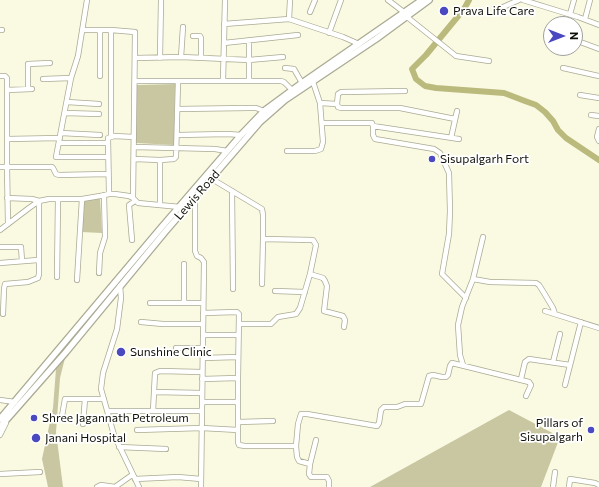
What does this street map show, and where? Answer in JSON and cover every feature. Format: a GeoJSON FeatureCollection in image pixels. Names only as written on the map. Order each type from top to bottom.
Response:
{"type":"FeatureCollection","features":[{"type":"Feature","properties":{"kind":"main road","name":"Lewis Road"},"geometry":{"type":"LineString","coordinates":[[406,15],[416,2],[422,0]]}},
{"type":"Feature","properties":{"kind":"main road","name":"Lewis Road"},"geometry":{"type":"LineString","coordinates":[[0,427],[53,367],[64,350],[163,230],[212,179],[260,122],[278,106],[429,0]]}},
{"type":"Feature","properties":{"kind":"main road","name":"Lewis Road"},"geometry":{"type":"LineString","coordinates":[[103,303],[120,286],[180,207],[264,111],[359,44],[380,33]]}},
{"type":"Feature","properties":{"kind":"main road","name":"Lewis Road"},"geometry":{"type":"LineString","coordinates":[[0,420],[48,362],[64,350]]}},
{"type":"Feature","properties":{"kind":"street"},"geometry":{"type":"LineString","coordinates":[[87,0],[78,56],[71,78],[56,157],[107,157]]}},
{"type":"Feature","properties":{"kind":"street"},"geometry":{"type":"LineString","coordinates":[[160,58],[161,0]]}},
{"type":"Feature","properties":{"kind":"street"},"geometry":{"type":"LineString","coordinates":[[223,81],[224,0]]}},
{"type":"Feature","properties":{"kind":"street"},"geometry":{"type":"LineString","coordinates":[[289,19],[290,0]]}},
{"type":"Feature","properties":{"kind":"street"},"geometry":{"type":"LineString","coordinates":[[310,12],[315,0]]}},
{"type":"Feature","properties":{"kind":"street"},"geometry":{"type":"LineString","coordinates":[[329,33],[341,0]]}},
{"type":"Feature","properties":{"kind":"street"},"geometry":{"type":"LineString","coordinates":[[388,0],[430,37],[459,57],[489,61]]}},
{"type":"Feature","properties":{"kind":"street"},"geometry":{"type":"LineString","coordinates":[[503,7],[519,0]]}},
{"type":"Feature","properties":{"kind":"street"},"geometry":{"type":"LineString","coordinates":[[524,0],[570,14],[599,25]]}},
{"type":"Feature","properties":{"kind":"street"},"geometry":{"type":"LineString","coordinates":[[570,14],[574,0]]}},
{"type":"Feature","properties":{"kind":"street"},"geometry":{"type":"LineString","coordinates":[[585,20],[590,0]]}},
{"type":"Feature","properties":{"kind":"street"},"geometry":{"type":"LineString","coordinates":[[224,24],[289,19],[359,44]]}},
{"type":"Feature","properties":{"kind":"street"},"geometry":{"type":"LineString","coordinates":[[181,57],[183,27]]}},
{"type":"Feature","properties":{"kind":"street"},"geometry":{"type":"LineString","coordinates":[[82,30],[135,32],[134,199],[129,205],[132,240]]}},
{"type":"Feature","properties":{"kind":"street"},"geometry":{"type":"LineString","coordinates":[[100,30],[100,76]]}},
{"type":"Feature","properties":{"kind":"street"},"geometry":{"type":"LineString","coordinates":[[99,273],[100,253],[105,237],[108,174],[107,143],[108,138],[111,136],[111,30]]}},
{"type":"Feature","properties":{"kind":"street"},"geometry":{"type":"LineString","coordinates":[[193,36],[200,36],[201,38],[201,58]]}},
{"type":"Feature","properties":{"kind":"street"},"geometry":{"type":"LineString","coordinates":[[224,43],[298,36]]}},
{"type":"Feature","properties":{"kind":"street"},"geometry":{"type":"LineString","coordinates":[[249,40],[249,82]]}},
{"type":"Feature","properties":{"kind":"street"},"geometry":{"type":"LineString","coordinates":[[583,43],[599,49]]}},
{"type":"Feature","properties":{"kind":"street"},"geometry":{"type":"LineString","coordinates":[[136,58],[181,57],[249,60],[283,56]]}},
{"type":"Feature","properties":{"kind":"street"},"geometry":{"type":"LineString","coordinates":[[7,90],[30,89],[28,64],[50,63]]}},
{"type":"Feature","properties":{"kind":"street"},"geometry":{"type":"LineString","coordinates":[[285,68],[294,69],[302,83]]}},
{"type":"Feature","properties":{"kind":"street"},"geometry":{"type":"LineString","coordinates":[[563,68],[599,76]]}},
{"type":"Feature","properties":{"kind":"street"},"geometry":{"type":"LineString","coordinates":[[0,76],[6,77],[7,90],[8,224]]}},
{"type":"Feature","properties":{"kind":"street"},"geometry":{"type":"LineString","coordinates":[[43,79],[71,78]]}},
{"type":"Feature","properties":{"kind":"street"},"geometry":{"type":"LineString","coordinates":[[134,158],[174,160],[176,157],[178,81]]}},
{"type":"Feature","properties":{"kind":"street"},"geometry":{"type":"LineString","coordinates":[[135,82],[281,81],[292,90]]}},
{"type":"Feature","properties":{"kind":"street"},"geometry":{"type":"LineString","coordinates":[[287,151],[315,152],[322,149],[323,142],[320,103],[313,82]]}},
{"type":"Feature","properties":{"kind":"street"},"geometry":{"type":"LineString","coordinates":[[337,104],[338,94],[341,92],[405,91]]}},
{"type":"Feature","properties":{"kind":"street"},"geometry":{"type":"LineString","coordinates":[[580,95],[599,98]]}},
{"type":"Feature","properties":{"kind":"street"},"geometry":{"type":"LineString","coordinates":[[67,102],[99,104]]}},
{"type":"Feature","properties":{"kind":"street"},"geometry":{"type":"LineString","coordinates":[[320,103],[337,104],[338,107],[341,108],[400,108],[455,118]]}},
{"type":"Feature","properties":{"kind":"street"},"geometry":{"type":"LineString","coordinates":[[177,109],[256,108],[264,111]]}},
{"type":"Feature","properties":{"kind":"street"},"geometry":{"type":"LineString","coordinates":[[451,138],[457,111]]}},
{"type":"Feature","properties":{"kind":"street"},"geometry":{"type":"LineString","coordinates":[[65,113],[99,114]]}},
{"type":"Feature","properties":{"kind":"street"},"geometry":{"type":"LineString","coordinates":[[591,115],[599,116]]}},
{"type":"Feature","properties":{"kind":"street"},"geometry":{"type":"LineString","coordinates":[[322,123],[372,123],[373,126],[459,139]]}},
{"type":"Feature","properties":{"kind":"street"},"geometry":{"type":"LineString","coordinates":[[373,126],[372,136],[375,139],[434,149],[440,153],[449,173],[450,204],[449,234],[442,274],[466,298]]}},
{"type":"Feature","properties":{"kind":"street"},"geometry":{"type":"LineString","coordinates":[[599,129],[597,137],[599,141]]}},
{"type":"Feature","properties":{"kind":"street"},"geometry":{"type":"LineString","coordinates":[[177,134],[242,135]]}},
{"type":"Feature","properties":{"kind":"street"},"geometry":{"type":"LineString","coordinates":[[7,139],[60,138],[100,135]]}},
{"type":"Feature","properties":{"kind":"street"},"geometry":{"type":"LineString","coordinates":[[111,136],[134,137]]}},
{"type":"Feature","properties":{"kind":"street"},"geometry":{"type":"LineString","coordinates":[[60,138],[107,143]]}},
{"type":"Feature","properties":{"kind":"street"},"geometry":{"type":"LineString","coordinates":[[134,147],[215,149],[228,151]]}},
{"type":"Feature","properties":{"kind":"street"},"geometry":{"type":"LineString","coordinates":[[160,160],[160,205]]}},
{"type":"Feature","properties":{"kind":"street"},"geometry":{"type":"LineString","coordinates":[[0,167],[52,167],[56,174],[59,175],[108,174]]}},
{"type":"Feature","properties":{"kind":"street"},"geometry":{"type":"LineString","coordinates":[[212,179],[262,208],[262,284]]}},
{"type":"Feature","properties":{"kind":"street"},"geometry":{"type":"LineString","coordinates":[[232,191],[233,289]]}},
{"type":"Feature","properties":{"kind":"street"},"geometry":{"type":"LineString","coordinates":[[0,230],[40,201],[49,198],[82,199],[106,194],[124,195],[134,199],[138,203],[180,207]]}},
{"type":"Feature","properties":{"kind":"street"},"geometry":{"type":"LineString","coordinates":[[195,197],[195,251],[197,256],[204,262],[202,303],[204,335],[202,372],[201,487]]}},
{"type":"Feature","properties":{"kind":"street"},"geometry":{"type":"LineString","coordinates":[[7,198],[32,199],[40,201]]}},
{"type":"Feature","properties":{"kind":"street"},"geometry":{"type":"LineString","coordinates":[[57,277],[58,199]]}},
{"type":"Feature","properties":{"kind":"street"},"geometry":{"type":"LineString","coordinates":[[77,280],[82,199]]}},
{"type":"Feature","properties":{"kind":"street"},"geometry":{"type":"LineString","coordinates":[[3,314],[4,285],[7,283],[26,283],[38,278],[40,201]]}},
{"type":"Feature","properties":{"kind":"street"},"geometry":{"type":"LineString","coordinates":[[463,365],[460,351],[458,325],[459,316],[473,279],[483,237]]}},
{"type":"Feature","properties":{"kind":"street"},"geometry":{"type":"LineString","coordinates":[[239,324],[271,324],[278,317],[296,314],[300,308],[305,292],[316,245],[313,240],[263,239]]}},
{"type":"Feature","properties":{"kind":"street"},"geometry":{"type":"LineString","coordinates":[[0,247],[21,247],[22,262]]}},
{"type":"Feature","properties":{"kind":"street"},"geometry":{"type":"LineString","coordinates":[[0,263],[38,260]]}},
{"type":"Feature","properties":{"kind":"street"},"geometry":{"type":"LineString","coordinates":[[184,264],[184,303]]}},
{"type":"Feature","properties":{"kind":"street"},"geometry":{"type":"LineString","coordinates":[[310,274],[323,278],[325,281],[328,286],[324,311],[343,316],[345,320],[344,327]]}},
{"type":"Feature","properties":{"kind":"street"},"geometry":{"type":"LineString","coordinates":[[473,279],[490,282],[536,283],[552,304],[555,314]]}},
{"type":"Feature","properties":{"kind":"street"},"geometry":{"type":"LineString","coordinates":[[120,286],[121,298],[117,330],[101,382],[101,388],[114,435],[139,487]]}},
{"type":"Feature","properties":{"kind":"street"},"geometry":{"type":"LineString","coordinates":[[276,291],[305,292]]}},
{"type":"Feature","properties":{"kind":"street"},"geometry":{"type":"LineString","coordinates":[[150,303],[202,303]]}},
{"type":"Feature","properties":{"kind":"street"},"geometry":{"type":"LineString","coordinates":[[545,311],[599,328]]}},
{"type":"Feature","properties":{"kind":"street"},"geometry":{"type":"LineString","coordinates":[[203,313],[239,312],[238,442],[241,446],[296,446]]}},
{"type":"Feature","properties":{"kind":"street"},"geometry":{"type":"LineString","coordinates":[[141,322],[163,324],[203,324]]}},
{"type":"Feature","properties":{"kind":"street"},"geometry":{"type":"LineString","coordinates":[[565,385],[581,322]]}},
{"type":"Feature","properties":{"kind":"street"},"geometry":{"type":"LineString","coordinates":[[553,362],[560,334]]}},
{"type":"Feature","properties":{"kind":"street"},"geometry":{"type":"LineString","coordinates":[[204,335],[238,335]]}},
{"type":"Feature","properties":{"kind":"street"},"geometry":{"type":"LineString","coordinates":[[176,348],[203,348]]}},
{"type":"Feature","properties":{"kind":"street"},"geometry":{"type":"LineString","coordinates":[[203,358],[238,357]]}},
{"type":"Feature","properties":{"kind":"street"},"geometry":{"type":"LineString","coordinates":[[521,379],[528,358],[570,366]]}},
{"type":"Feature","properties":{"kind":"street"},"geometry":{"type":"LineString","coordinates":[[310,464],[302,462],[298,459],[296,446],[298,424],[301,414],[377,426],[382,408],[386,406],[397,407],[405,404],[421,404],[429,376],[433,375],[444,378],[448,375],[450,364],[463,365],[521,379],[530,383],[526,396]]}},
{"type":"Feature","properties":{"kind":"street"},"geometry":{"type":"LineString","coordinates":[[152,411],[154,376],[157,372],[202,372]]}},
{"type":"Feature","properties":{"kind":"street"},"geometry":{"type":"LineString","coordinates":[[202,379],[238,378]]}},
{"type":"Feature","properties":{"kind":"street"},"geometry":{"type":"LineString","coordinates":[[154,392],[202,393]]}},
{"type":"Feature","properties":{"kind":"street"},"geometry":{"type":"LineString","coordinates":[[62,416],[65,399],[104,399]]}},
{"type":"Feature","properties":{"kind":"street"},"geometry":{"type":"LineString","coordinates":[[83,424],[85,399]]}},
{"type":"Feature","properties":{"kind":"street"},"geometry":{"type":"LineString","coordinates":[[0,400],[15,402]]}},
{"type":"Feature","properties":{"kind":"street"},"geometry":{"type":"LineString","coordinates":[[202,402],[238,402]]}},
{"type":"Feature","properties":{"kind":"street"},"geometry":{"type":"LineString","coordinates":[[108,412],[202,411]]}},
{"type":"Feature","properties":{"kind":"street"},"geometry":{"type":"LineString","coordinates":[[0,435],[7,420]]}},
{"type":"Feature","properties":{"kind":"street"},"geometry":{"type":"LineString","coordinates":[[238,422],[273,421]]}},
{"type":"Feature","properties":{"kind":"street"},"geometry":{"type":"LineString","coordinates":[[137,430],[202,428],[238,430]]}},
{"type":"Feature","properties":{"kind":"street"},"geometry":{"type":"LineString","coordinates":[[316,440],[310,464],[310,476],[327,477],[329,487]]}},
{"type":"Feature","properties":{"kind":"street"},"geometry":{"type":"LineString","coordinates":[[119,447],[166,450]]}},
{"type":"Feature","properties":{"kind":"street"},"geometry":{"type":"LineString","coordinates":[[0,474],[40,472]]}},
{"type":"Feature","properties":{"kind":"street"},"geometry":{"type":"LineString","coordinates":[[553,487],[555,472]]}},
{"type":"Feature","properties":{"kind":"street"},"geometry":{"type":"LineString","coordinates":[[97,487],[115,487],[133,477],[178,477],[201,479]]}},
{"type":"Feature","properties":{"kind":"street"},"geometry":{"type":"LineString","coordinates":[[569,487],[570,479],[599,485]]}},
{"type":"Feature","properties":{"kind":"green space"},"geometry":{"type":"Polygon","coordinates":[[[175,84],[174,145],[136,143],[137,85],[175,84]]]}},
{"type":"Feature","properties":{"kind":"green space"},"geometry":{"type":"Polygon","coordinates":[[[100,197],[102,233],[81,232],[82,200],[100,197]]]}},
{"type":"Feature","properties":{"kind":"green space"},"geometry":{"type":"Polygon","coordinates":[[[65,358],[60,378],[56,432],[63,487],[48,487],[42,459],[53,408],[56,369],[65,358]]]}},
{"type":"Feature","properties":{"kind":"green space"},"geometry":{"type":"Polygon","coordinates":[[[509,410],[560,437],[541,487],[370,487],[509,410]]]}},
{"type":"Feature","properties":{"kind":"waterway"},"geometry":{"type":"LineString","coordinates":[[469,0],[464,9],[426,55],[412,69],[416,79],[425,86],[436,88],[504,93],[536,105],[545,112],[566,138],[599,160]]}},
{"type":"Feature","properties":{"kind":"place","name":"Prava Life Care"},"geometry":{"type":"Point","coordinates":[444,11]}},
{"type":"Feature","properties":{"kind":"place","name":"Sisupalgarh Fort"},"geometry":{"type":"Point","coordinates":[432,159]}},
{"type":"Feature","properties":{"kind":"place","name":"Sunshine Clinic"},"geometry":{"type":"Point","coordinates":[121,352]}},
{"type":"Feature","properties":{"kind":"place","name":"Shree Jagannath Petroleum"},"geometry":{"type":"Point","coordinates":[34,418]}},
{"type":"Feature","properties":{"kind":"place","name":"Pillars of Sisupalgarh"},"geometry":{"type":"Point","coordinates":[591,430]}},
{"type":"Feature","properties":{"kind":"place","name":"Janani Hospital"},"geometry":{"type":"Point","coordinates":[36,438]}}]}
